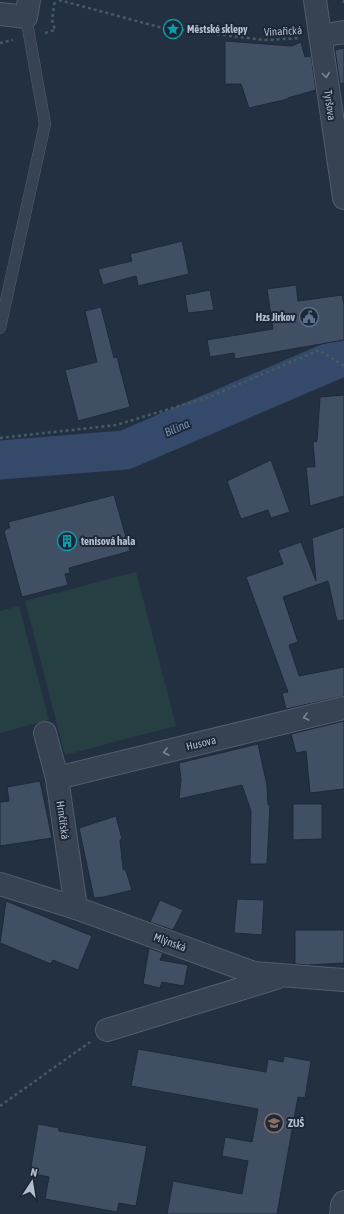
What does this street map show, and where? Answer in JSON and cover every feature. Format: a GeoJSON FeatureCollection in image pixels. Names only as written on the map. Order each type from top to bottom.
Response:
{"type":"FeatureCollection","features":[{"type":"Feature","properties":{"kind":"street","name":"Tyršova"},"geometry":{"type":"LineString","coordinates":[[315,0],[344,198]]}},
{"type":"Feature","properties":{"kind":"street"},"geometry":{"type":"LineString","coordinates":[[0,14],[28,8]]}},
{"type":"Feature","properties":{"kind":"street"},"geometry":{"type":"LineString","coordinates":[[320,36],[344,32]]}},
{"type":"Feature","properties":{"kind":"street","name":"Husova"},"geometry":{"type":"LineString","coordinates":[[57,778],[344,708]]}},
{"type":"Feature","properties":{"kind":"street","name":"Hrnčířská"},"geometry":{"type":"LineString","coordinates":[[45,733],[57,778],[76,908]]}},
{"type":"Feature","properties":{"kind":"street","name":"Mlýnská"},"geometry":{"type":"LineString","coordinates":[[0,884],[76,908],[254,973],[344,980]]}},
{"type":"Feature","properties":{"kind":"street"},"geometry":{"type":"LineString","coordinates":[[107,1030],[281,976]]}},
{"type":"Feature","properties":{"kind":"street"},"geometry":{"type":"LineString","coordinates":[[341,1214],[342,1205],[344,1202]]}},
{"type":"Feature","properties":{"kind":"lane"},"geometry":{"type":"LineString","coordinates":[[0,328],[3,301],[45,124],[28,8]]}},
{"type":"Feature","properties":{"kind":"path","name":"Vinařická"},"geometry":{"type":"LineString","coordinates":[[59,0],[159,27],[264,40],[320,36]]}},
{"type":"Feature","properties":{"kind":"path"},"geometry":{"type":"LineString","coordinates":[[0,438],[116,425],[209,397],[319,350],[344,366]]}},
{"type":"Feature","properties":{"kind":"path"},"geometry":{"type":"LineString","coordinates":[[0,1106],[107,1030]]}},
{"type":"Feature","properties":{"kind":"green space"},"geometry":{"type":"Polygon","coordinates":[[[136,572],[176,726],[65,755],[25,601],[136,572]]]}},
{"type":"Feature","properties":{"kind":"green space"},"geometry":{"type":"Polygon","coordinates":[[[19,606],[49,720],[0,733],[0,611],[19,606]]]}},
{"type":"Feature","properties":{"kind":"building"},"geometry":{"type":"Polygon","coordinates":[[[225,41],[292,46],[301,42],[305,57],[311,56],[316,90],[288,99],[249,108],[241,84],[225,84],[225,41]]]}},
{"type":"Feature","properties":{"kind":"building"},"geometry":{"type":"Polygon","coordinates":[[[344,48],[344,83],[340,84],[335,50],[344,48]]]}},
{"type":"Feature","properties":{"kind":"building"},"geometry":{"type":"Polygon","coordinates":[[[182,241],[189,274],[138,286],[136,276],[103,285],[98,269],[132,261],[130,254],[182,241]]]}},
{"type":"Feature","properties":{"kind":"building","name":"Hzs Jirkov"},"geometry":{"type":"Polygon","coordinates":[[[296,285],[298,301],[342,295],[344,305],[344,340],[235,359],[234,353],[210,357],[207,340],[273,329],[267,289],[296,285]]]}},
{"type":"Feature","properties":{"kind":"building"},"geometry":{"type":"Polygon","coordinates":[[[210,290],[214,310],[188,313],[185,295],[210,290]]]}},
{"type":"Feature","properties":{"kind":"building"},"geometry":{"type":"Polygon","coordinates":[[[101,307],[114,358],[117,357],[130,407],[78,421],[65,370],[97,362],[85,311],[101,307]]]}},
{"type":"Feature","properties":{"kind":"building"},"geometry":{"type":"Polygon","coordinates":[[[344,395],[344,496],[310,506],[306,467],[315,467],[313,442],[317,441],[320,397],[344,395]]]}},
{"type":"Feature","properties":{"kind":"building"},"geometry":{"type":"Polygon","coordinates":[[[271,460],[290,512],[271,518],[268,510],[241,519],[227,481],[271,460]]]}},
{"type":"Feature","properties":{"kind":"building","name":"tenisová hala"},"geometry":{"type":"Polygon","coordinates":[[[114,495],[130,551],[69,568],[70,573],[65,574],[68,585],[22,597],[4,531],[10,527],[8,522],[114,495]]]}},
{"type":"Feature","properties":{"kind":"building"},"geometry":{"type":"Polygon","coordinates":[[[344,527],[344,620],[337,621],[328,581],[283,597],[298,642],[289,645],[299,676],[344,667],[344,696],[286,709],[282,693],[288,692],[246,577],[283,564],[278,550],[301,542],[316,581],[312,538],[344,527]]]}},
{"type":"Feature","properties":{"kind":"building"},"geometry":{"type":"Polygon","coordinates":[[[344,721],[344,789],[310,793],[306,751],[296,753],[291,734],[344,721]]]}},
{"type":"Feature","properties":{"kind":"building"},"geometry":{"type":"Polygon","coordinates":[[[258,744],[267,785],[268,805],[270,805],[267,864],[250,864],[251,811],[242,785],[179,799],[181,779],[179,763],[258,744]]]}},
{"type":"Feature","properties":{"kind":"building"},"geometry":{"type":"Polygon","coordinates":[[[40,781],[52,838],[0,846],[0,802],[9,801],[7,787],[40,781]]]}},
{"type":"Feature","properties":{"kind":"building"},"geometry":{"type":"Polygon","coordinates":[[[293,804],[322,804],[322,839],[293,840],[293,804]]]}},
{"type":"Feature","properties":{"kind":"building"},"geometry":{"type":"Polygon","coordinates":[[[116,816],[122,839],[120,840],[123,869],[126,871],[132,890],[94,898],[79,828],[116,816]]]}},
{"type":"Feature","properties":{"kind":"building"},"geometry":{"type":"Polygon","coordinates":[[[237,899],[264,900],[262,935],[234,933],[237,899]]]}},
{"type":"Feature","properties":{"kind":"building"},"geometry":{"type":"Polygon","coordinates":[[[160,900],[183,910],[173,930],[150,922],[160,900]]]}},
{"type":"Feature","properties":{"kind":"building"},"geometry":{"type":"Polygon","coordinates":[[[6,901],[92,936],[78,970],[53,960],[51,964],[0,943],[6,901]]]}},
{"type":"Feature","properties":{"kind":"building"},"geometry":{"type":"Polygon","coordinates":[[[295,930],[344,930],[344,963],[308,965],[295,964],[295,930]]]}},
{"type":"Feature","properties":{"kind":"building"},"geometry":{"type":"Polygon","coordinates":[[[149,948],[163,953],[160,960],[188,965],[184,986],[162,982],[160,988],[143,984],[149,948]]]}},
{"type":"Feature","properties":{"kind":"building","name":"ZUŠ"},"geometry":{"type":"Polygon","coordinates":[[[138,1049],[266,1072],[268,1059],[283,1062],[284,1056],[311,1061],[305,1098],[298,1097],[277,1214],[167,1214],[173,1181],[242,1194],[248,1161],[222,1156],[225,1137],[252,1142],[258,1109],[131,1086],[138,1049]]]}},
{"type":"Feature","properties":{"kind":"building"},"geometry":{"type":"Polygon","coordinates":[[[38,1124],[59,1128],[59,1131],[147,1146],[136,1206],[119,1203],[117,1212],[45,1199],[49,1177],[30,1173],[38,1124]]]}},
{"type":"Feature","properties":{"kind":"waterway","name":"Bílina"},"geometry":{"type":"LineString","coordinates":[[0,460],[125,450],[344,356]]}},
{"type":"Feature","properties":{"kind":"place","name":"Městské sklepy"},"geometry":{"type":"Point","coordinates":[173,29]}},
{"type":"Feature","properties":{"kind":"place","name":"Hzs Jirkov"},"geometry":{"type":"Point","coordinates":[309,317]}},
{"type":"Feature","properties":{"kind":"place","name":"tenisová hala"},"geometry":{"type":"Point","coordinates":[67,541]}},
{"type":"Feature","properties":{"kind":"place","name":"ZUŠ"},"geometry":{"type":"Point","coordinates":[274,1123]}}]}
